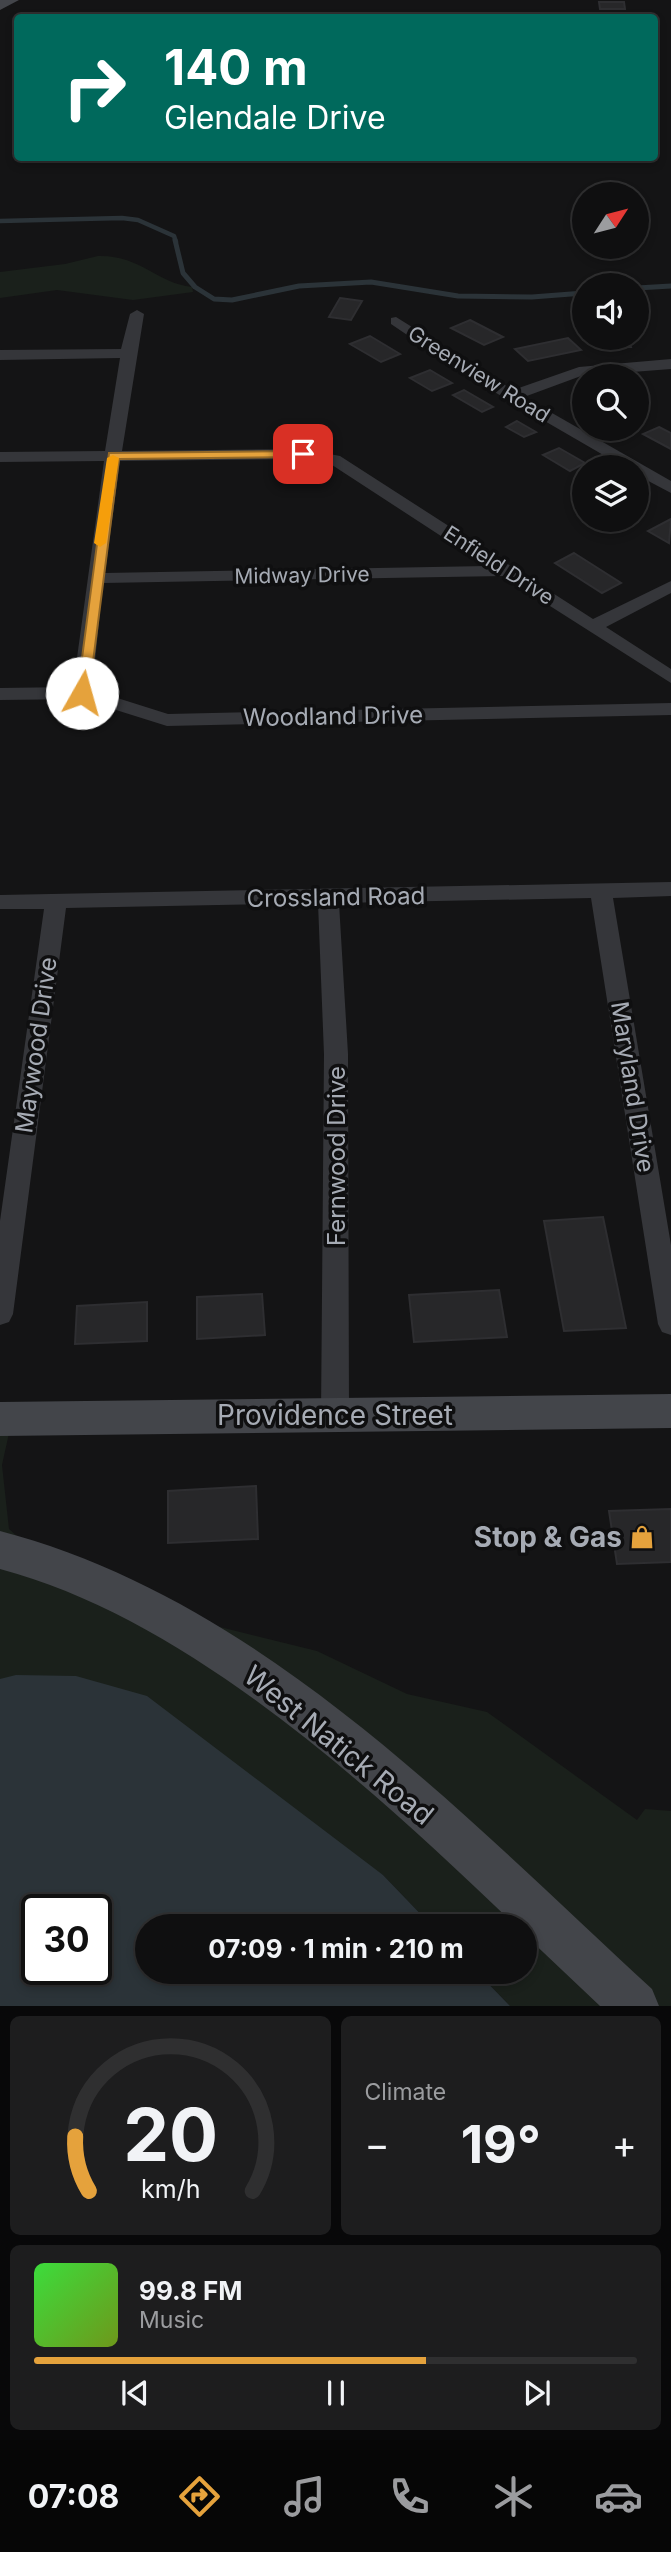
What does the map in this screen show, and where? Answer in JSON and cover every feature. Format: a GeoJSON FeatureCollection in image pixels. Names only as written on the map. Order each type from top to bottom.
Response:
{"type":"FeatureCollection","features":[{"type":"Feature","properties":{"kind":"street"},"geometry":{"type":"LineString","coordinates":[[0,5],[11,0]]}},
{"type":"Feature","properties":{"kind":"street"},"geometry":{"type":"LineString","coordinates":[[82,693],[95,578],[128,353],[137,314]]}},
{"type":"Feature","properties":{"kind":"street","name":"Greenview Road"},"geometry":{"type":"LineString","coordinates":[[396,321],[511,396],[613,455]]}},
{"type":"Feature","properties":{"kind":"street"},"geometry":{"type":"LineString","coordinates":[[0,355],[128,353]]}},
{"type":"Feature","properties":{"kind":"street"},"geometry":{"type":"LineString","coordinates":[[511,396],[579,372],[671,363]]}},
{"type":"Feature","properties":{"kind":"street","name":"Enfield Drive"},"geometry":{"type":"LineString","coordinates":[[0,457],[303,454],[344,463],[671,677]]}},
{"type":"Feature","properties":{"kind":"street","name":"Greenview Road"},"geometry":{"type":"LineString","coordinates":[[649,475],[671,488]]}},
{"type":"Feature","properties":{"kind":"street","name":"Midway Drive"},"geometry":{"type":"LineString","coordinates":[[95,578],[510,571]]}},
{"type":"Feature","properties":{"kind":"street"},"geometry":{"type":"LineString","coordinates":[[593,626],[671,586]]}},
{"type":"Feature","properties":{"kind":"street","name":"Woodland Drive"},"geometry":{"type":"LineString","coordinates":[[0,694],[82,693],[167,720],[671,709]]}},
{"type":"Feature","properties":{"kind":"street","name":"Crossland Road"},"geometry":{"type":"LineString","coordinates":[[0,902],[671,889]]}},
{"type":"Feature","properties":{"kind":"street","name":"Maryland Drive"},"geometry":{"type":"LineString","coordinates":[[601,892],[671,1324]]}},
{"type":"Feature","properties":{"kind":"street","name":"Fernwood Drive"},"geometry":{"type":"LineString","coordinates":[[328,897],[336,1054],[335,1416]]}},
{"type":"Feature","properties":{"kind":"street","name":"Maywood Drive"},"geometry":{"type":"LineString","coordinates":[[0,1314],[56,901]]}},
{"type":"Feature","properties":{"kind":"street","name":"Providence Street"},"geometry":{"type":"LineString","coordinates":[[0,1419],[671,1411]]}},
{"type":"Feature","properties":{"kind":"street","name":"West Natick Road"},"geometry":{"type":"LineString","coordinates":[[0,1550],[90,1581],[131,1601],[215,1647],[284,1695],[378,1768],[635,2006]]}},
{"type":"Feature","properties":{"kind":"shaded area"},"geometry":{"type":"Polygon","coordinates":[[[98,256],[137,264],[168,280],[192,287],[193,292],[133,300],[57,290],[0,298],[0,272],[65,264],[98,256]]]}},
{"type":"Feature","properties":{"kind":"shaded area"},"geometry":{"type":"Polygon","coordinates":[[[0,1418],[11,1424],[2,1465],[9,1529],[36,1553],[200,1622],[317,1651],[407,1694],[487,1712],[637,1820],[645,1809],[671,1811],[671,2006],[510,2006],[489,1984],[537,1984],[537,1914],[420,1914],[383,1875],[0,1679],[0,1418]]]}},
{"type":"Feature","properties":{"kind":"shaded area"},"geometry":{"type":"Polygon","coordinates":[[[16,1675],[76,1676],[147,1696],[383,1875],[420,1914],[135,1914],[135,1984],[489,1984],[510,2006],[0,2006],[0,1679],[16,1675]]]}},
{"type":"Feature","properties":{"kind":"building"},"geometry":{"type":"Polygon","coordinates":[[[599,2],[624,2],[625,9],[600,9],[599,2]]]}},
{"type":"Feature","properties":{"kind":"building"},"geometry":{"type":"Polygon","coordinates":[[[340,298],[362,301],[351,320],[329,317],[340,298]]]}},
{"type":"Feature","properties":{"kind":"building"},"geometry":{"type":"Polygon","coordinates":[[[470,320],[503,337],[484,345],[451,328],[470,320]]]}},
{"type":"Feature","properties":{"kind":"building"},"geometry":{"type":"Polygon","coordinates":[[[370,336],[400,354],[381,362],[350,344],[370,336]]]}},
{"type":"Feature","properties":{"kind":"building"},"geometry":{"type":"Polygon","coordinates":[[[568,338],[572,342],[572,350],[581,350],[528,361],[515,349],[568,338]]]}},
{"type":"Feature","properties":{"kind":"building"},"geometry":{"type":"Polygon","coordinates":[[[430,370],[452,383],[432,391],[410,378],[430,370]]]}},
{"type":"Feature","properties":{"kind":"building"},"geometry":{"type":"Polygon","coordinates":[[[464,390],[493,407],[482,412],[453,395],[464,390]]]}},
{"type":"Feature","properties":{"kind":"building"},"geometry":{"type":"Polygon","coordinates":[[[517,421],[536,432],[524,437],[506,427],[517,421]]]}},
{"type":"Feature","properties":{"kind":"building"},"geometry":{"type":"Polygon","coordinates":[[[659,427],[671,433],[671,449],[649,437],[649,431],[659,427]]]}},
{"type":"Feature","properties":{"kind":"building"},"geometry":{"type":"Polygon","coordinates":[[[559,448],[572,456],[572,470],[570,471],[543,455],[559,448]]]}},
{"type":"Feature","properties":{"kind":"building"},"geometry":{"type":"Polygon","coordinates":[[[671,519],[669,543],[649,530],[671,519]]]}},
{"type":"Feature","properties":{"kind":"building"},"geometry":{"type":"Polygon","coordinates":[[[574,553],[621,583],[602,593],[555,563],[574,553]]]}},
{"type":"Feature","properties":{"kind":"building"},"geometry":{"type":"Polygon","coordinates":[[[603,1217],[626,1328],[564,1331],[544,1221],[603,1217]]]}},
{"type":"Feature","properties":{"kind":"building"},"geometry":{"type":"Polygon","coordinates":[[[499,1290],[507,1337],[414,1342],[409,1295],[499,1290]]]}},
{"type":"Feature","properties":{"kind":"building"},"geometry":{"type":"Polygon","coordinates":[[[262,1294],[265,1335],[197,1339],[197,1297],[262,1294]]]}},
{"type":"Feature","properties":{"kind":"building"},"geometry":{"type":"Polygon","coordinates":[[[147,1302],[147,1341],[75,1344],[77,1306],[147,1302]]]}},
{"type":"Feature","properties":{"kind":"building"},"geometry":{"type":"Polygon","coordinates":[[[256,1486],[258,1539],[168,1543],[168,1491],[256,1486]]]}},
{"type":"Feature","properties":{"kind":"building","name":"Stop & Gas"},"geometry":{"type":"Polygon","coordinates":[[[671,1509],[671,1562],[617,1564],[609,1511],[671,1509]]]}},
{"type":"Feature","properties":{"kind":"waterway"},"geometry":{"type":"LineString","coordinates":[[0,221],[122,218],[138,220],[174,236],[176,242]]}},
{"type":"Feature","properties":{"kind":"waterway"},"geometry":{"type":"LineString","coordinates":[[175,240],[183,273],[195,287],[214,299],[232,300],[299,286],[371,282],[458,296],[532,297],[572,294]]}},
{"type":"Feature","properties":{"kind":"waterway"},"geometry":{"type":"LineString","coordinates":[[649,287],[671,286]]}},
{"type":"Feature","properties":{"kind":"slow traffic"},"geometry":{"type":"LineString","coordinates":[[100,543],[113,458]]}},
{"type":"Feature","properties":{"kind":"place","name":"Stop & Gas"},"geometry":{"type":"Point","coordinates":[642,1537]}},
{"type":"Feature","properties":{"kind":"route"},"geometry":{"type":"LineString","coordinates":[[82,693],[113,455],[303,454]]}}]}
